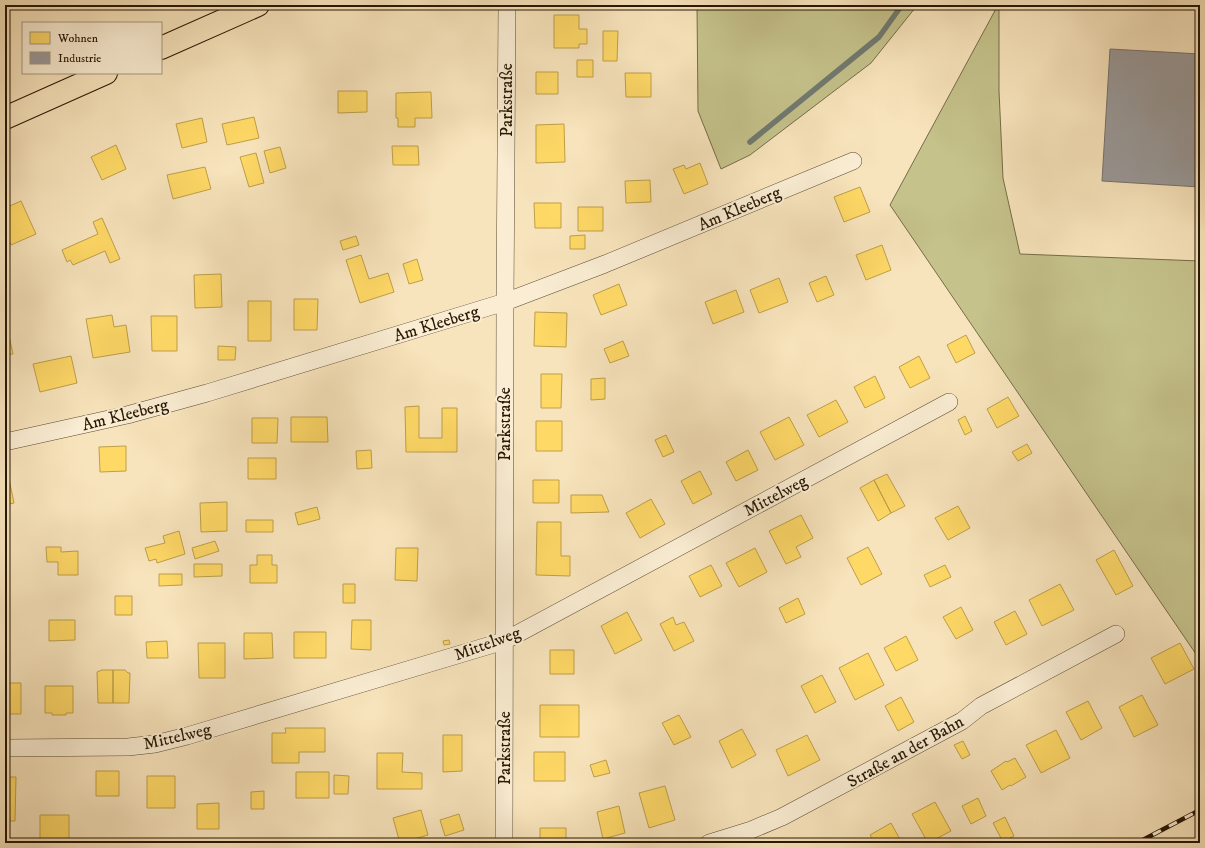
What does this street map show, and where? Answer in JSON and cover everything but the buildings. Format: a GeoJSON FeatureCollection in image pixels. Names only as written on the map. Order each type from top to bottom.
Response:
{"type":"FeatureCollection","features":[{"type":"Feature","properties":{"kind":"main road"},"geometry":{"type":"LineString","coordinates":[[162,48],[258,5]]}},
{"type":"Feature","properties":{"kind":"main road"},"geometry":{"type":"LineString","coordinates":[[5,118],[104,74]]}},
{"type":"Feature","properties":{"kind":"street","name":"Parkstraße"},"geometry":{"type":"LineString","coordinates":[[504,843],[507,5]]}},
{"type":"Feature","properties":{"kind":"street","name":"Am Kleeberg"},"geometry":{"type":"LineString","coordinates":[[5,442],[127,415],[207,393],[505,302],[605,264],[852,161]]}},
{"type":"Feature","properties":{"kind":"street","name":"Mittelweg"},"geometry":{"type":"LineString","coordinates":[[5,748],[128,747],[154,744],[195,734],[504,641],[949,402]]}},
{"type":"Feature","properties":{"kind":"street","name":"Straße an der Bahn"},"geometry":{"type":"LineString","coordinates":[[709,843],[751,830],[782,817],[962,721],[981,706],[1116,634]]}},
{"type":"Feature","properties":{"kind":"shaded area"},"geometry":{"type":"Polygon","coordinates":[[[697,5],[955,5],[915,8],[871,63],[750,155],[721,169],[698,111],[697,5]]]}},
{"type":"Feature","properties":{"kind":"shaded area"},"geometry":{"type":"Polygon","coordinates":[[[998,5],[999,91],[1003,178],[1020,254],[1200,261],[1200,660],[890,205],[998,5]]]}},
{"type":"Feature","properties":{"kind":"waterway"},"geometry":{"type":"LineString","coordinates":[[750,142],[879,37],[902,5]]}},
{"type":"Feature","properties":{"kind":"railway"},"geometry":{"type":"LineString","coordinates":[[1137,843],[1200,810]]}}]}
